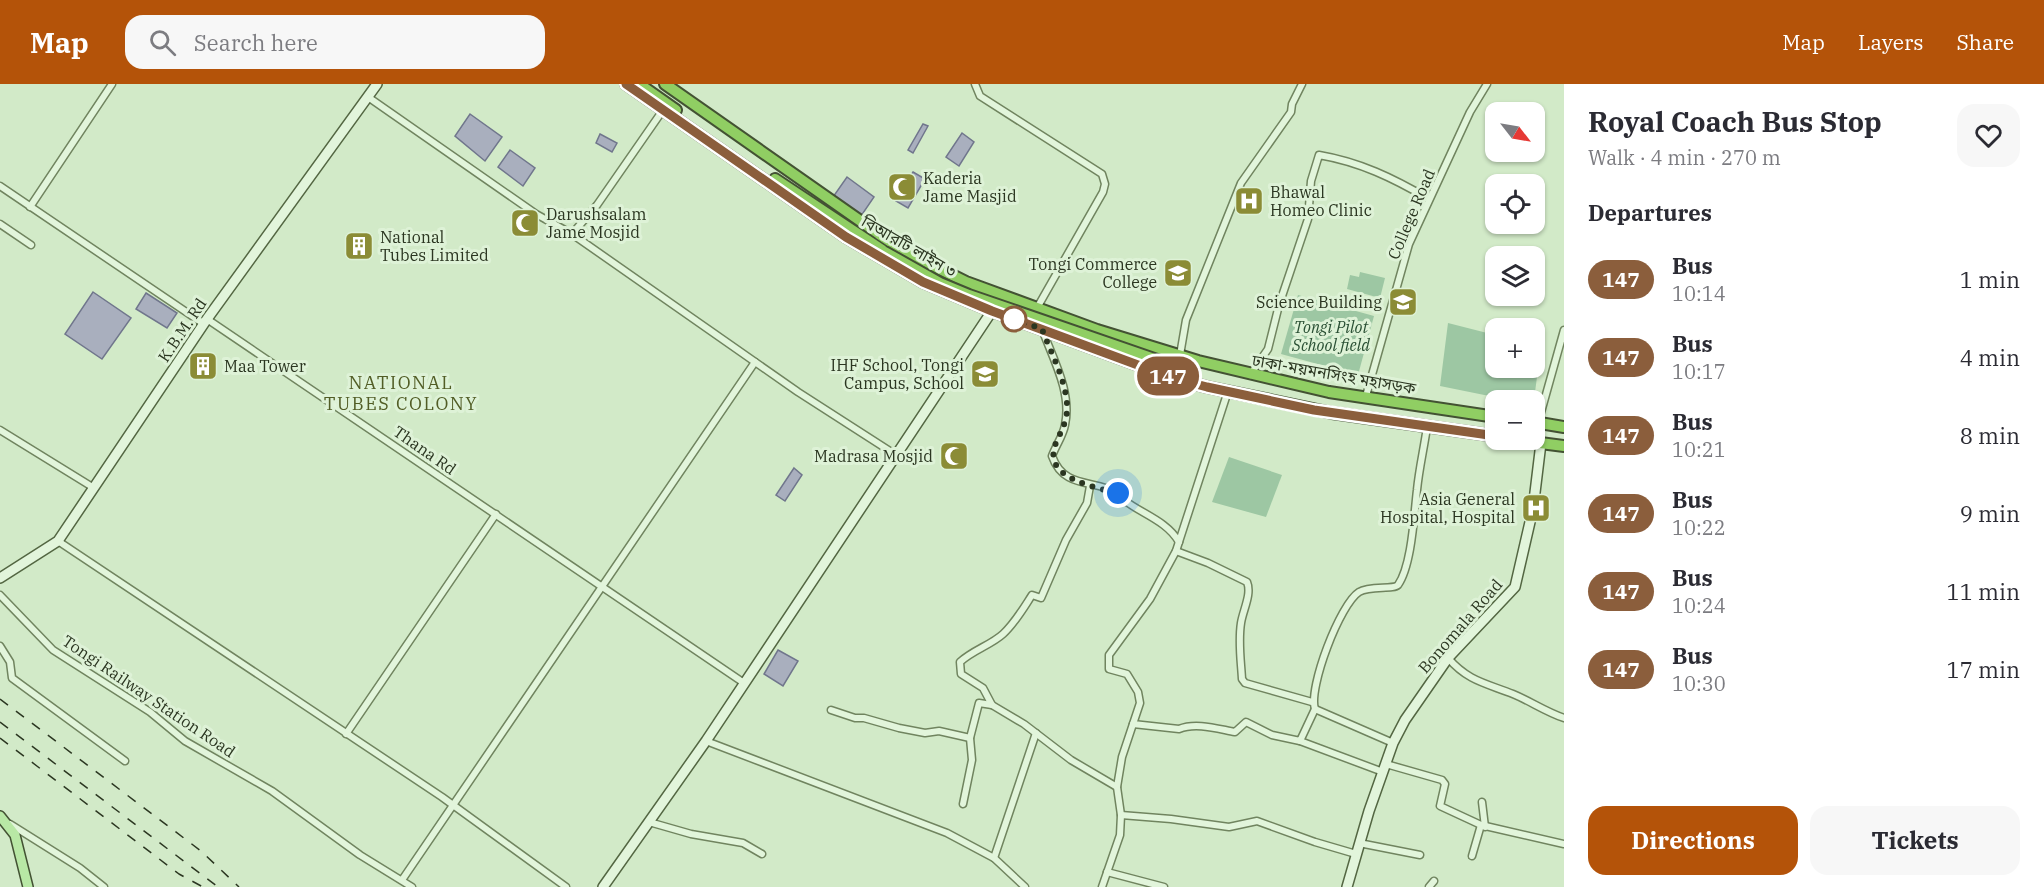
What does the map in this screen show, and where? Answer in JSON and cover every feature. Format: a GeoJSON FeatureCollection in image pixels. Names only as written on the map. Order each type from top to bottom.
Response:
{"type":"FeatureCollection","features":[{"type":"Feature","properties":{"kind":"highway"},"geometry":{"type":"LineString","coordinates":[[626,84],[846,237],[923,282],[992,311],[1173,378],[1228,392],[1296,407],[1485,435]]}},
{"type":"Feature","properties":{"kind":"highway","name":"বিআরটি লাইন ৩"},"geometry":{"type":"LineString","coordinates":[[639,84],[729,148],[885,252],[940,283],[1094,340],[1195,373]]}},
{"type":"Feature","properties":{"kind":"highway","name":"ঢাকা-ময়মনসিংহ মহাসড়ক"},"geometry":{"type":"LineString","coordinates":[[665,84],[906,252],[966,282],[1097,330],[1250,375],[1329,392],[1485,415]]}},
{"type":"Feature","properties":{"kind":"highway"},"geometry":{"type":"LineString","coordinates":[[1545,424],[1564,427]]}},
{"type":"Feature","properties":{"kind":"highway"},"geometry":{"type":"LineString","coordinates":[[1545,444],[1564,447]]}},
{"type":"Feature","properties":{"kind":"main road"},"geometry":{"type":"LineString","coordinates":[[0,816],[9,824],[15,835],[28,887]]}},
{"type":"Feature","properties":{"kind":"street"},"geometry":{"type":"LineString","coordinates":[[30,207],[112,84]]}},
{"type":"Feature","properties":{"kind":"street","name":"K.B.M. Rd"},"geometry":{"type":"LineString","coordinates":[[0,578],[58,541],[207,319],[377,84]]}},
{"type":"Feature","properties":{"kind":"street"},"geometry":{"type":"LineString","coordinates":[[975,84],[980,96],[1102,174],[1105,184],[1103,192],[1037,308]]}},
{"type":"Feature","properties":{"kind":"street"},"geometry":{"type":"LineString","coordinates":[[1180,355],[1186,320],[1241,183],[1291,112],[1292,104],[1302,84]]}},
{"type":"Feature","properties":{"kind":"street","name":"College Road"},"geometry":{"type":"LineString","coordinates":[[1366,396],[1409,244],[1470,112],[1487,84]]}},
{"type":"Feature","properties":{"kind":"street"},"geometry":{"type":"LineString","coordinates":[[368,97],[536,214],[572,234],[587,247],[896,456]]}},
{"type":"Feature","properties":{"kind":"street"},"geometry":{"type":"LineString","coordinates":[[572,234],[597,205],[663,110]]}},
{"type":"Feature","properties":{"kind":"street"},"geometry":{"type":"LineString","coordinates":[[1250,375],[1268,349],[1279,305],[1308,219],[1311,181],[1319,155],[1344,159],[1372,168],[1429,199]]}},
{"type":"Feature","properties":{"kind":"street","name":"Thana Rd"},"geometry":{"type":"LineString","coordinates":[[0,186],[201,322],[207,319],[744,683]]}},
{"type":"Feature","properties":{"kind":"street"},"geometry":{"type":"LineString","coordinates":[[0,224],[31,245]]}},
{"type":"Feature","properties":{"kind":"street"},"geometry":{"type":"LineString","coordinates":[[603,887],[706,741],[992,311]]}},
{"type":"Feature","properties":{"kind":"street"},"geometry":{"type":"LineString","coordinates":[[1042,329],[1062,383],[1067,406],[1065,428],[1052,456],[1060,472],[1090,486],[1118,493],[1167,527],[1179,542]]}},
{"type":"Feature","properties":{"kind":"street"},"geometry":{"type":"LineString","coordinates":[[1545,393],[1564,330]]}},
{"type":"Feature","properties":{"kind":"street"},"geometry":{"type":"LineString","coordinates":[[402,880],[755,362]]}},
{"type":"Feature","properties":{"kind":"street"},"geometry":{"type":"LineString","coordinates":[[1102,887],[1116,852],[1121,815],[1117,787],[1140,703],[1138,692],[1127,674],[1109,669],[1109,655],[1150,599],[1176,551],[1228,392]]}},
{"type":"Feature","properties":{"kind":"street"},"geometry":{"type":"LineString","coordinates":[[1393,743],[1315,709],[1312,702],[1316,683],[1344,607],[1356,594],[1368,587],[1392,588],[1399,583],[1411,542],[1427,427]]}},
{"type":"Feature","properties":{"kind":"street"},"geometry":{"type":"LineString","coordinates":[[0,430],[94,488]]}},
{"type":"Feature","properties":{"kind":"street","name":"Bonomala Road"},"geometry":{"type":"LineString","coordinates":[[1347,887],[1359,843],[1393,743],[1418,698],[1448,658],[1515,587],[1533,509],[1540,450]]}},
{"type":"Feature","properties":{"kind":"street"},"geometry":{"type":"LineString","coordinates":[[992,705],[983,688],[960,674],[960,662],[971,652],[1002,635],[1017,619],[1032,595],[1041,598],[1066,540],[1087,503],[1090,486]]}},
{"type":"Feature","properties":{"kind":"street"},"geometry":{"type":"LineString","coordinates":[[346,734],[496,514]]}},
{"type":"Feature","properties":{"kind":"street"},"geometry":{"type":"LineString","coordinates":[[58,541],[453,805],[566,887]]}},
{"type":"Feature","properties":{"kind":"street"},"geometry":{"type":"LineString","coordinates":[[1176,551],[1247,582],[1249,588],[1239,642],[1242,680],[1245,683],[1312,702]]}},
{"type":"Feature","properties":{"kind":"street","name":"Tongi Railway Station Road"},"geometry":{"type":"LineString","coordinates":[[0,595],[53,650],[150,712],[185,741],[272,792],[360,855],[412,887]]}},
{"type":"Feature","properties":{"kind":"street"},"geometry":{"type":"LineString","coordinates":[[0,646],[9,662],[12,678],[125,761]]}},
{"type":"Feature","properties":{"kind":"street"},"geometry":{"type":"LineString","coordinates":[[1448,658],[1458,670],[1477,682],[1512,694],[1564,718]]}},
{"type":"Feature","properties":{"kind":"street"},"geometry":{"type":"LineString","coordinates":[[963,804],[972,760],[970,738],[979,703],[992,705],[1036,733],[1071,760],[1117,787]]}},
{"type":"Feature","properties":{"kind":"street"},"geometry":{"type":"LineString","coordinates":[[1300,741],[1315,709]]}},
{"type":"Feature","properties":{"kind":"street"},"geometry":{"type":"LineString","coordinates":[[831,710],[899,728],[925,733],[939,731],[970,738]]}},
{"type":"Feature","properties":{"kind":"street"},"geometry":{"type":"LineString","coordinates":[[1133,724],[1179,729],[1186,726],[1235,732],[1246,722],[1272,735],[1300,741],[1384,768],[1442,780],[1445,784],[1440,806],[1483,826],[1564,844]]}},
{"type":"Feature","properties":{"kind":"street"},"geometry":{"type":"LineString","coordinates":[[993,858],[1036,733]]}},
{"type":"Feature","properties":{"kind":"street"},"geometry":{"type":"LineString","coordinates":[[706,741],[947,832],[993,858],[1024,887]]}},
{"type":"Feature","properties":{"kind":"street"},"geometry":{"type":"LineString","coordinates":[[1472,856],[1483,826],[1482,802]]}},
{"type":"Feature","properties":{"kind":"street"},"geometry":{"type":"LineString","coordinates":[[1121,815],[1229,827],[1257,821],[1315,843],[1356,854]]}},
{"type":"Feature","properties":{"kind":"street"},"geometry":{"type":"LineString","coordinates":[[649,822],[691,834],[743,843],[762,854]]}},
{"type":"Feature","properties":{"kind":"street"},"geometry":{"type":"LineString","coordinates":[[9,824],[72,863],[104,887]]}},
{"type":"Feature","properties":{"kind":"street"},"geometry":{"type":"LineString","coordinates":[[1359,843],[1420,855]]}},
{"type":"Feature","properties":{"kind":"street"},"geometry":{"type":"LineString","coordinates":[[1107,872],[1164,887]]}},
{"type":"Feature","properties":{"kind":"green space"},"geometry":{"type":"Polygon","coordinates":[[[1360,272],[1385,278],[1380,298],[1347,289],[1350,275],[1359,277],[1360,272]]]}},
{"type":"Feature","properties":{"kind":"green space","name":"Tongi Pilot School field"},"geometry":{"type":"Polygon","coordinates":[[[1298,295],[1374,316],[1358,375],[1281,354],[1298,295]]]}},
{"type":"Feature","properties":{"kind":"green space"},"geometry":{"type":"Polygon","coordinates":[[[1448,323],[1485,332],[1485,378],[1537,378],[1535,390],[1485,390],[1485,395],[1440,386],[1448,323]]]}},
{"type":"Feature","properties":{"kind":"green space"},"geometry":{"type":"Polygon","coordinates":[[[1229,457],[1282,475],[1266,517],[1212,502],[1229,457]]]}},
{"type":"Feature","properties":{"kind":"water"},"geometry":{"type":"Polygon","coordinates":[[[470,114],[502,137],[485,161],[455,136],[470,114]]]}},
{"type":"Feature","properties":{"kind":"water"},"geometry":{"type":"Polygon","coordinates":[[[923,124],[928,126],[913,153],[908,150],[923,124]]]}},
{"type":"Feature","properties":{"kind":"water"},"geometry":{"type":"Polygon","coordinates":[[[962,133],[974,142],[959,166],[946,157],[962,133]]]}},
{"type":"Feature","properties":{"kind":"water"},"geometry":{"type":"Polygon","coordinates":[[[600,134],[617,143],[612,152],[596,143],[600,134]]]}},
{"type":"Feature","properties":{"kind":"water"},"geometry":{"type":"Polygon","coordinates":[[[510,150],[535,168],[523,186],[498,167],[510,150]]]}},
{"type":"Feature","properties":{"kind":"water"},"geometry":{"type":"Polygon","coordinates":[[[913,172],[925,179],[908,208],[896,201],[913,172]]]}},
{"type":"Feature","properties":{"kind":"water"},"geometry":{"type":"Polygon","coordinates":[[[847,177],[874,197],[861,216],[833,197],[847,177]]]}},
{"type":"Feature","properties":{"kind":"water"},"geometry":{"type":"Polygon","coordinates":[[[93,292],[131,318],[102,359],[65,334],[93,292]]]}},
{"type":"Feature","properties":{"kind":"water"},"geometry":{"type":"Polygon","coordinates":[[[146,293],[177,313],[167,328],[136,309],[146,293]]]}},
{"type":"Feature","properties":{"kind":"water"},"geometry":{"type":"Polygon","coordinates":[[[794,468],[802,475],[785,501],[776,495],[794,468]]]}},
{"type":"Feature","properties":{"kind":"water"},"geometry":{"type":"Polygon","coordinates":[[[778,650],[798,661],[783,686],[764,674],[778,650]]]}},
{"type":"Feature","properties":{"kind":"railway"},"geometry":{"type":"LineString","coordinates":[[0,699],[201,851],[239,887]]}},
{"type":"Feature","properties":{"kind":"railway"},"geometry":{"type":"LineString","coordinates":[[0,722],[218,887]]}},
{"type":"Feature","properties":{"kind":"railway"},"geometry":{"type":"LineString","coordinates":[[0,738],[179,874],[203,887]]}},
{"type":"Feature","properties":{"kind":"bus line","name":"147"},"geometry":{"type":"LineString","coordinates":[[626,84],[846,237],[923,282],[992,311],[1173,378],[1207,387],[1296,407],[1485,434]]}},
{"type":"Feature","properties":{"kind":"place","name":"Kaderia Jame Masjid"},"geometry":{"type":"Point","coordinates":[902,187]}},
{"type":"Feature","properties":{"kind":"place","name":"Bhawal Homeo Clinic"},"geometry":{"type":"Point","coordinates":[1249,201]}},
{"type":"Feature","properties":{"kind":"place","name":"Darushsalam Jame Mosjid"},"geometry":{"type":"Point","coordinates":[525,223]}},
{"type":"Feature","properties":{"kind":"place","name":"National Tubes Limited"},"geometry":{"type":"Point","coordinates":[359,246]}},
{"type":"Feature","properties":{"kind":"place","name":"Tongi Commerce College"},"geometry":{"type":"Point","coordinates":[1178,273]}},
{"type":"Feature","properties":{"kind":"place","name":"Science Building"},"geometry":{"type":"Point","coordinates":[1403,302]}},
{"type":"Feature","properties":{"kind":"place","name":"Maa Tower"},"geometry":{"type":"Point","coordinates":[203,366]}},
{"type":"Feature","properties":{"kind":"place","name":"IHF School, Tongi Campus, School"},"geometry":{"type":"Point","coordinates":[985,374]}},
{"type":"Feature","properties":{"kind":"place","name":"Madrasa Mosjid"},"geometry":{"type":"Point","coordinates":[954,456]}},
{"type":"Feature","properties":{"kind":"place","name":"Asia General Hospital, Hospital"},"geometry":{"type":"Point","coordinates":[1536,508]}},
{"type":"Feature","properties":{"kind":"district","name":"NATIONAL TUBES COLONY"},"geometry":{"type":"Point","coordinates":[401,393]}},
{"type":"Feature","properties":{"kind":"route"},"geometry":{"type":"LineString","coordinates":[[1014,319],[1042,329],[1066,396],[1065,428],[1056,443],[1052,456],[1055,465],[1060,472],[1090,486],[1118,493]]}}]}
